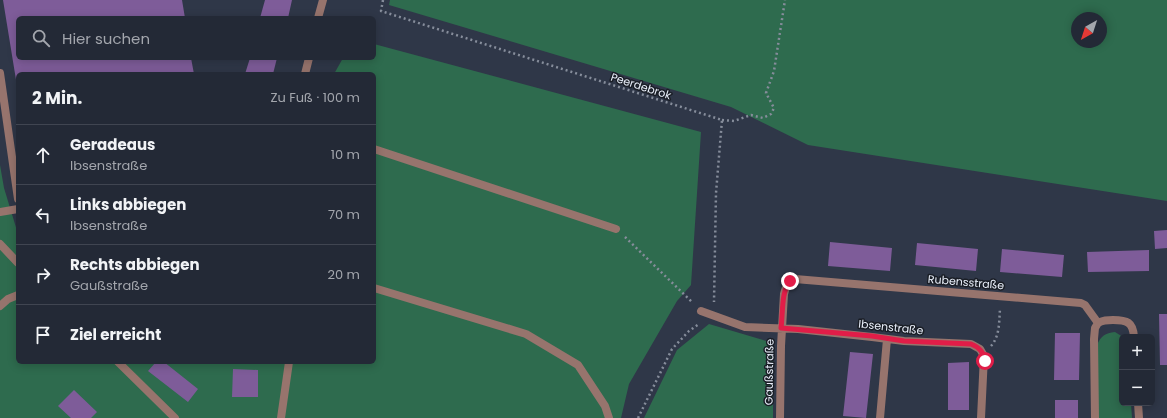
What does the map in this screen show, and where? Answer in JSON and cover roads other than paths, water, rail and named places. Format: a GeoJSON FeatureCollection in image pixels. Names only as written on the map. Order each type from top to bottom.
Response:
{"type":"FeatureCollection","features":[{"type":"Feature","properties":{"kind":"street"},"geometry":{"type":"LineString","coordinates":[[319,16],[323,0]]}},
{"type":"Feature","properties":{"kind":"street"},"geometry":{"type":"LineString","coordinates":[[306,72],[308,60]]}},
{"type":"Feature","properties":{"kind":"street"},"geometry":{"type":"LineString","coordinates":[[0,73],[16,186]]}},
{"type":"Feature","properties":{"kind":"street"},"geometry":{"type":"LineString","coordinates":[[376,150],[616,229]]}},
{"type":"Feature","properties":{"kind":"street"},"geometry":{"type":"LineString","coordinates":[[0,212],[16,209]]}},
{"type":"Feature","properties":{"kind":"street"},"geometry":{"type":"LineString","coordinates":[[0,244],[16,261]]}},
{"type":"Feature","properties":{"kind":"street","name":"Rubensstraße"},"geometry":{"type":"LineString","coordinates":[[790,281],[801,278],[1081,303],[1085,305],[1098,323]]}},
{"type":"Feature","properties":{"kind":"street","name":"Gaußstraße"},"geometry":{"type":"LineString","coordinates":[[780,418],[781,328],[784,294],[787,284],[790,281]]}},
{"type":"Feature","properties":{"kind":"street"},"geometry":{"type":"LineString","coordinates":[[376,289],[526,334],[578,365],[605,406],[609,418]]}},
{"type":"Feature","properties":{"kind":"street"},"geometry":{"type":"LineString","coordinates":[[0,306],[8,299],[16,296]]}},
{"type":"Feature","properties":{"kind":"street","name":"Ibsenstraße"},"geometry":{"type":"LineString","coordinates":[[700,310],[745,327],[781,328],[872,336],[887,340],[971,344],[983,352],[985,361],[981,418]]}},
{"type":"Feature","properties":{"kind":"street"},"geometry":{"type":"LineString","coordinates":[[1095,418],[1095,328],[1102,320],[1123,320],[1132,326],[1133,334]]}},
{"type":"Feature","properties":{"kind":"street"},"geometry":{"type":"LineString","coordinates":[[880,418],[887,340]]}},
{"type":"Feature","properties":{"kind":"street"},"geometry":{"type":"LineString","coordinates":[[120,364],[176,418]]}},
{"type":"Feature","properties":{"kind":"street"},"geometry":{"type":"LineString","coordinates":[[281,418],[289,364]]}},
{"type":"Feature","properties":{"kind":"street"},"geometry":{"type":"LineString","coordinates":[[1138,406],[1139,418]]}}]}
